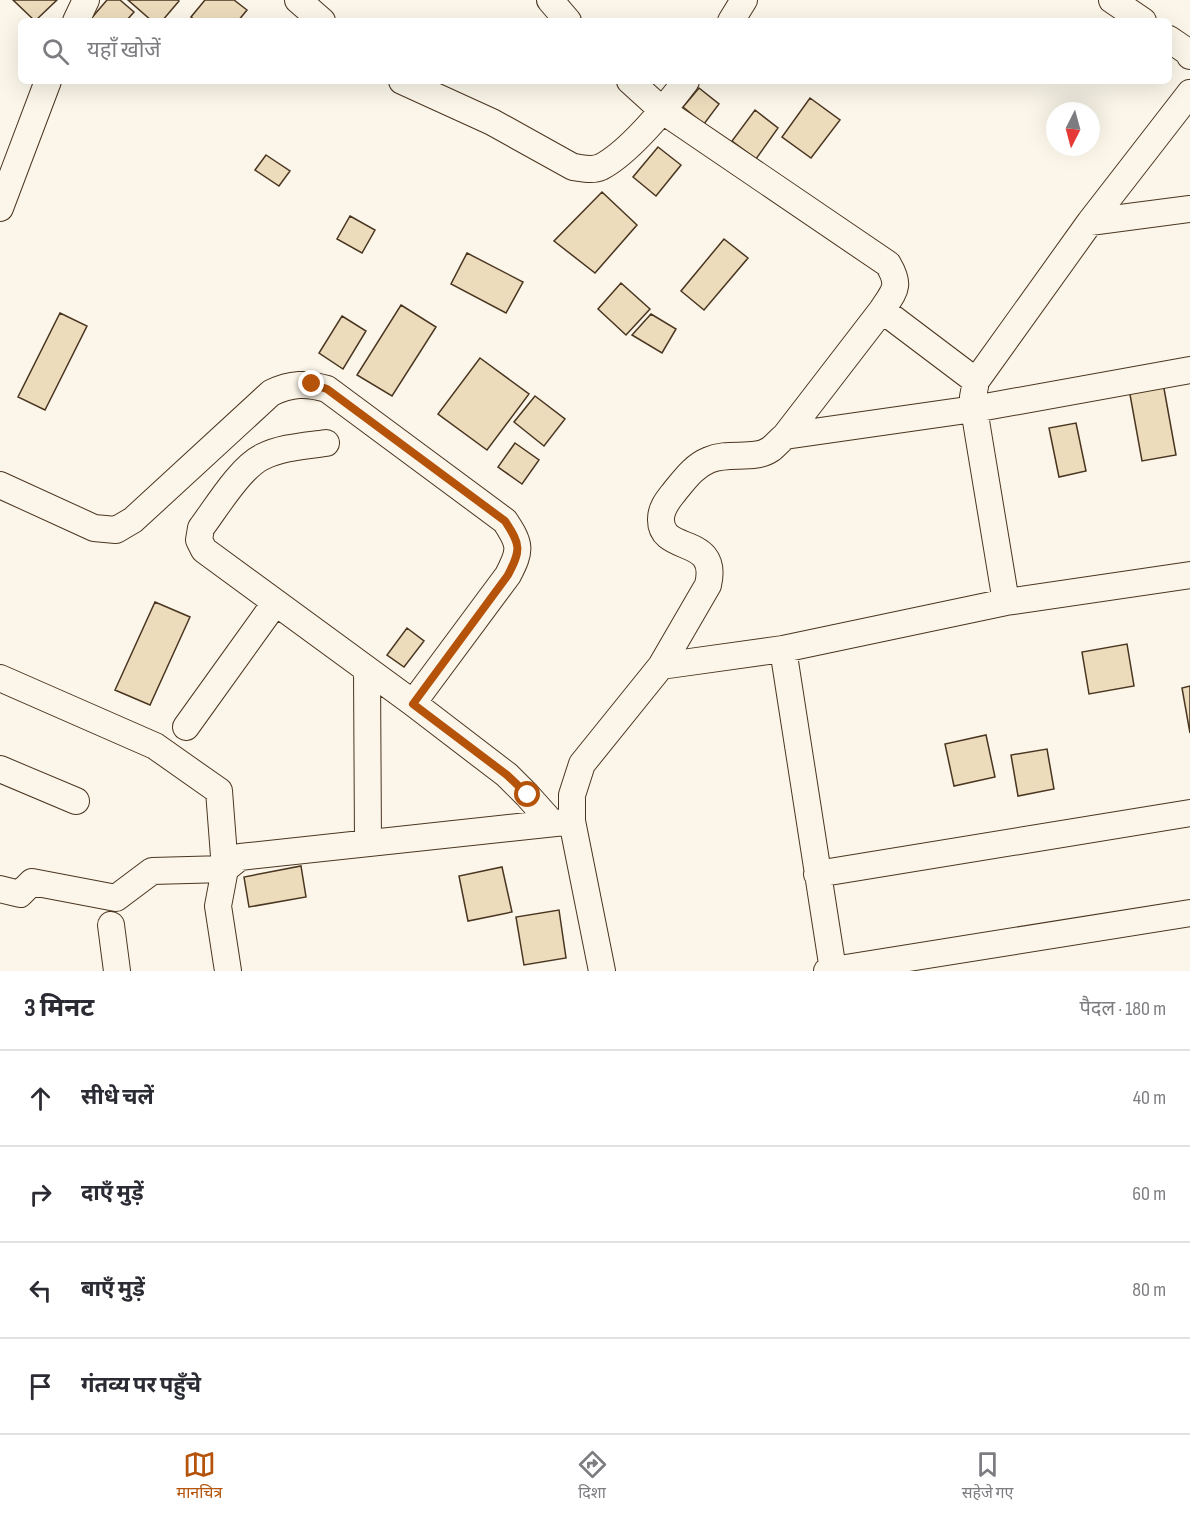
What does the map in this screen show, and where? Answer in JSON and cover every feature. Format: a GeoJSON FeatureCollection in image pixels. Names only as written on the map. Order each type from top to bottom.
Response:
{"type":"FeatureCollection","features":[{"type":"Feature","properties":{"kind":"street"},"geometry":{"type":"LineString","coordinates":[[77,18],[86,0]]}},
{"type":"Feature","properties":{"kind":"street"},"geometry":{"type":"LineString","coordinates":[[298,0],[319,18]]}},
{"type":"Feature","properties":{"kind":"street"},"geometry":{"type":"LineString","coordinates":[[550,0],[565,18]]}},
{"type":"Feature","properties":{"kind":"street"},"geometry":{"type":"LineString","coordinates":[[733,18],[744,0]]}},
{"type":"Feature","properties":{"kind":"street"},"geometry":{"type":"LineString","coordinates":[[1113,0],[1139,18]]}},
{"type":"Feature","properties":{"kind":"street"},"geometry":{"type":"LineString","coordinates":[[1172,41],[1190,56]]}},
{"type":"Feature","properties":{"kind":"street"},"geometry":{"type":"LineString","coordinates":[[0,208],[47,84]]}},
{"type":"Feature","properties":{"kind":"street"},"geometry":{"type":"LineString","coordinates":[[409,84],[492,122],[573,167],[586,169],[599,168],[619,155],[663,111],[684,84]]}},
{"type":"Feature","properties":{"kind":"street"},"geometry":{"type":"LineString","coordinates":[[602,971],[562,822],[582,764],[661,666],[708,585],[710,576],[707,558],[699,550],[674,541],[664,531],[661,516],[666,503],[691,471],[710,459],[734,455],[757,455],[771,449],[784,436],[882,310],[894,291],[896,277],[888,264],[663,111],[633,84]]}},
{"type":"Feature","properties":{"kind":"street"},"geometry":{"type":"LineString","coordinates":[[1006,602],[974,409],[973,397],[976,381],[1090,222],[1190,93]]}},
{"type":"Feature","properties":{"kind":"street"},"geometry":{"type":"LineString","coordinates":[[1090,222],[1190,209]]}},
{"type":"Feature","properties":{"kind":"street"},"geometry":{"type":"LineString","coordinates":[[882,310],[976,381]]}},
{"type":"Feature","properties":{"kind":"street"},"geometry":{"type":"LineString","coordinates":[[784,436],[974,409],[1190,370]]}},
{"type":"Feature","properties":{"kind":"street"},"geometry":{"type":"LineString","coordinates":[[0,485],[94,528],[116,530],[133,520],[271,393],[282,387],[297,384],[312,384],[327,389],[505,521],[517,539],[518,557],[508,575],[413,704]]}},
{"type":"Feature","properties":{"kind":"street"},"geometry":{"type":"LineString","coordinates":[[326,443],[281,450],[262,457],[248,466],[201,528],[199,540],[204,550],[507,775],[562,822]]}},
{"type":"Feature","properties":{"kind":"street"},"geometry":{"type":"LineString","coordinates":[[661,666],[783,649],[1006,602],[1190,575]]}},
{"type":"Feature","properties":{"kind":"street"},"geometry":{"type":"LineString","coordinates":[[186,727],[274,603]]}},
{"type":"Feature","properties":{"kind":"street"},"geometry":{"type":"LineString","coordinates":[[783,649],[830,970],[1190,913]]}},
{"type":"Feature","properties":{"kind":"street"},"geometry":{"type":"LineString","coordinates":[[367,671],[368,843]]}},
{"type":"Feature","properties":{"kind":"street"},"geometry":{"type":"LineString","coordinates":[[0,678],[155,746],[219,790],[225,869],[218,906],[228,971]]}},
{"type":"Feature","properties":{"kind":"street"},"geometry":{"type":"LineString","coordinates":[[0,769],[76,801]]}},
{"type":"Feature","properties":{"kind":"street"},"geometry":{"type":"LineString","coordinates":[[817,874],[1190,813]]}},
{"type":"Feature","properties":{"kind":"street"},"geometry":{"type":"LineString","coordinates":[[0,889],[20,894],[32,882],[116,898],[152,871],[225,869],[240,857],[562,822]]}},
{"type":"Feature","properties":{"kind":"street"},"geometry":{"type":"LineString","coordinates":[[111,925],[117,971]]}},
{"type":"Feature","properties":{"kind":"building"},"geometry":{"type":"Polygon","coordinates":[[[13,0],[57,0],[38,18],[32,18],[13,0]]]}},
{"type":"Feature","properties":{"kind":"building"},"geometry":{"type":"Polygon","coordinates":[[[107,0],[120,0],[134,12],[129,18],[92,18],[107,0]]]}},
{"type":"Feature","properties":{"kind":"building"},"geometry":{"type":"Polygon","coordinates":[[[128,0],[179,1],[165,18],[149,18],[128,0]]]}},
{"type":"Feature","properties":{"kind":"building"},"geometry":{"type":"Polygon","coordinates":[[[205,0],[234,0],[247,10],[240,18],[191,17],[205,0]]]}},
{"type":"Feature","properties":{"kind":"building"},"geometry":{"type":"Polygon","coordinates":[[[699,88],[719,104],[704,124],[683,107],[699,88]]]}},
{"type":"Feature","properties":{"kind":"building"},"geometry":{"type":"Polygon","coordinates":[[[810,98],[840,120],[811,158],[782,137],[810,98]]]}},
{"type":"Feature","properties":{"kind":"building"},"geometry":{"type":"Polygon","coordinates":[[[755,110],[778,128],[756,159],[732,141],[755,110]]]}},
{"type":"Feature","properties":{"kind":"building"},"geometry":{"type":"Polygon","coordinates":[[[658,147],[681,165],[656,196],[633,177],[658,147]]]}},
{"type":"Feature","properties":{"kind":"building"},"geometry":{"type":"Polygon","coordinates":[[[266,155],[290,171],[279,186],[255,170],[266,155]]]}},
{"type":"Feature","properties":{"kind":"building"},"geometry":{"type":"Polygon","coordinates":[[[602,192],[637,225],[595,273],[554,241],[602,192]]]}},
{"type":"Feature","properties":{"kind":"building"},"geometry":{"type":"Polygon","coordinates":[[[350,216],[375,230],[362,253],[337,239],[350,216]]]}},
{"type":"Feature","properties":{"kind":"building"},"geometry":{"type":"Polygon","coordinates":[[[724,239],[748,258],[704,310],[681,291],[724,239]]]}},
{"type":"Feature","properties":{"kind":"building"},"geometry":{"type":"Polygon","coordinates":[[[467,253],[523,282],[506,313],[451,284],[467,253]]]}},
{"type":"Feature","properties":{"kind":"building"},"geometry":{"type":"Polygon","coordinates":[[[621,283],[650,309],[626,335],[598,309],[621,283]]]}},
{"type":"Feature","properties":{"kind":"building"},"geometry":{"type":"Polygon","coordinates":[[[401,305],[436,327],[392,396],[357,375],[401,305]]]}},
{"type":"Feature","properties":{"kind":"building"},"geometry":{"type":"Polygon","coordinates":[[[60,313],[87,326],[45,410],[18,397],[60,313]]]}},
{"type":"Feature","properties":{"kind":"building"},"geometry":{"type":"Polygon","coordinates":[[[651,314],[676,329],[662,353],[632,335],[651,314]]]}},
{"type":"Feature","properties":{"kind":"building"},"geometry":{"type":"Polygon","coordinates":[[[342,316],[366,331],[343,369],[319,353],[342,316]]]}},
{"type":"Feature","properties":{"kind":"building"},"geometry":{"type":"Polygon","coordinates":[[[480,358],[529,394],[487,450],[438,414],[480,358]]]}},
{"type":"Feature","properties":{"kind":"building"},"geometry":{"type":"Polygon","coordinates":[[[1163,383],[1176,455],[1142,461],[1129,389],[1163,383]]]}},
{"type":"Feature","properties":{"kind":"building"},"geometry":{"type":"Polygon","coordinates":[[[535,396],[565,419],[544,446],[514,422],[535,396]]]}},
{"type":"Feature","properties":{"kind":"building"},"geometry":{"type":"Polygon","coordinates":[[[1076,423],[1086,471],[1059,477],[1049,428],[1076,423]]]}},
{"type":"Feature","properties":{"kind":"building"},"geometry":{"type":"Polygon","coordinates":[[[515,443],[539,460],[522,484],[498,467],[515,443]]]}},
{"type":"Feature","properties":{"kind":"building"},"geometry":{"type":"Polygon","coordinates":[[[155,602],[190,617],[150,705],[115,690],[155,602]]]}},
{"type":"Feature","properties":{"kind":"building"},"geometry":{"type":"Polygon","coordinates":[[[407,628],[424,641],[404,667],[387,655],[407,628]]]}},
{"type":"Feature","properties":{"kind":"building"},"geometry":{"type":"Polygon","coordinates":[[[1127,644],[1134,686],[1089,694],[1082,652],[1127,644]]]}},
{"type":"Feature","properties":{"kind":"building"},"geometry":{"type":"Polygon","coordinates":[[[1190,686],[1190,733],[1182,688],[1190,686]]]}},
{"type":"Feature","properties":{"kind":"building"},"geometry":{"type":"Polygon","coordinates":[[[986,735],[995,777],[954,786],[945,744],[986,735]]]}},
{"type":"Feature","properties":{"kind":"building"},"geometry":{"type":"Polygon","coordinates":[[[1047,749],[1054,789],[1018,796],[1011,755],[1047,749]]]}},
{"type":"Feature","properties":{"kind":"building"},"geometry":{"type":"Polygon","coordinates":[[[301,866],[306,897],[249,907],[244,877],[301,866]]]}},
{"type":"Feature","properties":{"kind":"building"},"geometry":{"type":"Polygon","coordinates":[[[502,867],[512,912],[468,921],[459,876],[502,867]]]}},
{"type":"Feature","properties":{"kind":"building"},"geometry":{"type":"Polygon","coordinates":[[[559,910],[566,958],[524,965],[516,917],[559,910]]]}},
{"type":"Feature","properties":{"kind":"route"},"geometry":{"type":"LineString","coordinates":[[312,384],[327,389],[505,521],[517,539],[518,557],[508,575],[413,704],[507,775],[528,795]]}}]}
